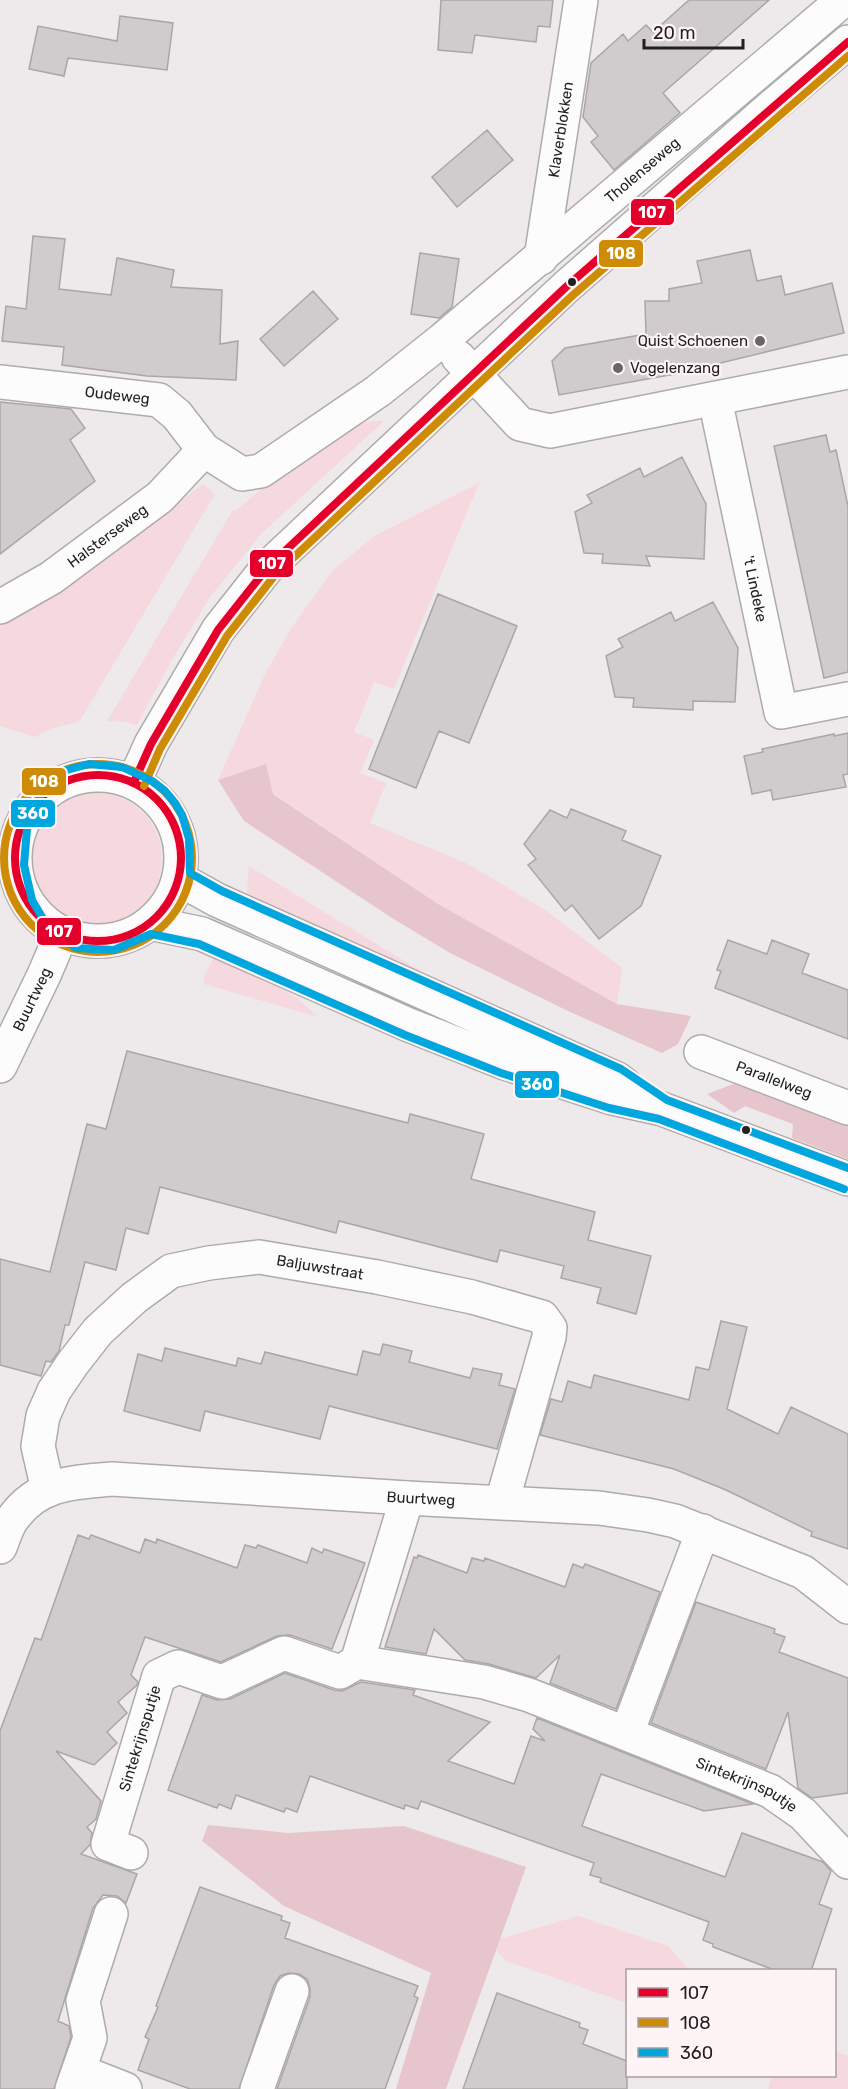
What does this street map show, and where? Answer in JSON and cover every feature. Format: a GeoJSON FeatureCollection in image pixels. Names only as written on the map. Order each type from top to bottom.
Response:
{"type":"FeatureCollection","features":[{"type":"Feature","properties":{"kind":"street","name":"Klaverblokken"},"geometry":{"type":"LineString","coordinates":[[541,258],[581,0]]}},
{"type":"Feature","properties":{"kind":"street","name":"Tholenseweg"},"geometry":{"type":"LineString","coordinates":[[242,474],[261,471],[378,391],[541,258],[843,0]]}},
{"type":"Feature","properties":{"kind":"street"},"geometry":{"type":"LineString","coordinates":[[134,782],[152,744],[218,630],[267,568],[566,287],[848,42]]}},
{"type":"Feature","properties":{"kind":"street"},"geometry":{"type":"LineString","coordinates":[[442,340],[520,424],[550,431],[848,372]]}},
{"type":"Feature","properties":{"kind":"street","name":"Oudeweg"},"geometry":{"type":"LineString","coordinates":[[0,382],[159,400],[177,415],[204,450],[242,474]]}},
{"type":"Feature","properties":{"kind":"street","name":"'t Lindeke"},"geometry":{"type":"LineString","coordinates":[[715,399],[781,712],[848,699]]}},
{"type":"Feature","properties":{"kind":"street","name":"Halsterseweg"},"geometry":{"type":"LineString","coordinates":[[0,608],[51,578],[160,497],[204,450]]}},
{"type":"Feature","properties":{"kind":"street"},"geometry":{"type":"LineString","coordinates":[[95,774],[115,776],[134,782],[153,794],[168,812],[178,833],[182,856],[179,879],[168,904],[150,923],[134,933],[107,940],[79,939],[62,933],[47,924],[24,898],[18,882],[15,848],[9,828],[27,813],[40,797],[56,785],[75,777],[95,774]]}},
{"type":"Feature","properties":{"kind":"street"},"geometry":{"type":"LineString","coordinates":[[179,879],[217,900],[617,1079],[662,1109]]}},
{"type":"Feature","properties":{"kind":"street"},"geometry":{"type":"LineString","coordinates":[[150,923],[202,933],[409,1025],[505,1063],[612,1098],[662,1109],[848,1179]]}},
{"type":"Feature","properties":{"kind":"street","name":"Buurtweg"},"geometry":{"type":"LineString","coordinates":[[0,1066],[62,933]]}},
{"type":"Feature","properties":{"kind":"street","name":"Parallelweg"},"geometry":{"type":"LineString","coordinates":[[701,1052],[848,1108]]}},
{"type":"Feature","properties":{"kind":"street","name":"Baljuwstraat"},"geometry":{"type":"LineString","coordinates":[[48,1490],[38,1446],[43,1416],[54,1391],[98,1331],[135,1298],[171,1271],[209,1263],[259,1257],[377,1277],[462,1295],[542,1317],[550,1328],[549,1337],[502,1502]]}},
{"type":"Feature","properties":{"kind":"street","name":"Buurtweg"},"geometry":{"type":"LineString","coordinates":[[0,1547],[12,1518],[33,1497],[69,1482],[112,1479],[599,1508],[675,1521],[703,1531],[803,1572],[848,1607]]}},
{"type":"Feature","properties":{"kind":"street"},"geometry":{"type":"LineString","coordinates":[[357,1662],[407,1498]]}},
{"type":"Feature","properties":{"kind":"street"},"geometry":{"type":"LineString","coordinates":[[627,1733],[703,1531]]}},
{"type":"Feature","properties":{"kind":"street","name":"Sintekrijnsputje"},"geometry":{"type":"LineString","coordinates":[[131,1853],[108,1844],[159,1676],[178,1667],[222,1682],[284,1653],[340,1672],[357,1662],[484,1682],[529,1695],[770,1791],[803,1814],[848,1862]]}},
{"type":"Feature","properties":{"kind":"street"},"geometry":{"type":"LineString","coordinates":[[111,1914],[83,2001],[90,2038],[76,2080],[125,2089]]}},
{"type":"Feature","properties":{"kind":"street"},"geometry":{"type":"LineString","coordinates":[[257,2089],[292,1991]]}},
{"type":"Feature","properties":{"kind":"shaded area"},"geometry":{"type":"Polygon","coordinates":[[[384,421],[262,533],[210,597],[170,663],[137,725],[107,721],[233,510],[235,511],[327,434],[357,422],[384,421]]]}},
{"type":"Feature","properties":{"kind":"shaded area"},"geometry":{"type":"Polygon","coordinates":[[[479,483],[394,689],[374,682],[354,732],[374,740],[360,773],[386,783],[370,823],[468,864],[545,910],[622,968],[617,1004],[438,904],[273,793],[266,765],[218,780],[266,672],[292,627],[333,570],[376,535],[479,483]]]}},
{"type":"Feature","properties":{"kind":"shaded area"},"geometry":{"type":"Polygon","coordinates":[[[203,484],[215,494],[79,722],[52,728],[35,737],[0,726],[0,626],[42,602],[203,484]]]}},
{"type":"Feature","properties":{"kind":"shaded area"},"geometry":{"type":"Polygon","coordinates":[[[266,764],[273,794],[438,904],[617,1004],[691,1016],[678,1044],[662,1053],[568,1011],[450,953],[392,918],[244,821],[218,780],[266,764]]]}},
{"type":"Feature","properties":{"kind":"shaded area"},"geometry":{"type":"Polygon","coordinates":[[[96,793],[121,798],[142,813],[157,834],[162,859],[157,884],[142,905],[121,920],[96,925],[71,920],[50,905],[35,884],[30,859],[35,834],[50,813],[71,798],[96,793]]]}},
{"type":"Feature","properties":{"kind":"shaded area"},"geometry":{"type":"Polygon","coordinates":[[[249,866],[437,981],[247,893],[249,866]]]}},
{"type":"Feature","properties":{"kind":"shaded area"},"geometry":{"type":"Polygon","coordinates":[[[217,952],[297,998],[318,1017],[204,984],[204,976],[217,952]]]}},
{"type":"Feature","properties":{"kind":"shaded area"},"geometry":{"type":"Polygon","coordinates":[[[736,1083],[848,1112],[848,1159],[792,1138],[793,1124],[745,1106],[734,1113],[707,1094],[736,1083]]]}},
{"type":"Feature","properties":{"kind":"shaded area"},"geometry":{"type":"Polygon","coordinates":[[[208,1825],[288,1833],[404,1826],[526,1867],[446,2089],[396,2089],[431,1973],[284,1906],[202,1841],[208,1825]]]}},
{"type":"Feature","properties":{"kind":"shaded area"},"geometry":{"type":"Polygon","coordinates":[[[578,1916],[668,1946],[688,1969],[626,1969],[626,2003],[506,1961],[489,1942],[578,1916]]]}},
{"type":"Feature","properties":{"kind":"shaded area"},"geometry":{"type":"Polygon","coordinates":[[[836,2051],[848,2056],[848,2089],[768,2089],[772,2077],[836,2077],[836,2051]]]}},
{"type":"Feature","properties":{"kind":"building"},"geometry":{"type":"Polygon","coordinates":[[[441,0],[553,0],[550,27],[538,26],[536,42],[475,35],[472,53],[438,50],[441,0]]]}},
{"type":"Feature","properties":{"kind":"building"},"geometry":{"type":"Polygon","coordinates":[[[689,0],[769,0],[663,93],[680,113],[614,170],[591,142],[598,136],[583,117],[591,63],[623,34],[628,41],[646,25],[653,32],[689,0]]]}},
{"type":"Feature","properties":{"kind":"building"},"geometry":{"type":"Polygon","coordinates":[[[120,16],[173,23],[167,70],[68,58],[64,76],[29,69],[38,26],[117,41],[120,16]]]}},
{"type":"Feature","properties":{"kind":"building"},"geometry":{"type":"Polygon","coordinates":[[[487,130],[513,160],[457,207],[432,177],[487,130]]]}},
{"type":"Feature","properties":{"kind":"building"},"geometry":{"type":"Polygon","coordinates":[[[33,236],[65,239],[59,289],[111,295],[117,258],[174,270],[171,287],[222,290],[220,344],[238,341],[236,380],[147,376],[62,365],[64,347],[2,341],[6,306],[26,309],[33,236]]]}},
{"type":"Feature","properties":{"kind":"building"},"geometry":{"type":"Polygon","coordinates":[[[750,250],[757,281],[781,276],[785,295],[832,283],[844,333],[675,374],[559,395],[552,361],[565,348],[646,334],[645,301],[669,301],[669,289],[702,283],[697,261],[750,250]]]}},
{"type":"Feature","properties":{"kind":"building"},"geometry":{"type":"Polygon","coordinates":[[[420,253],[459,259],[452,307],[439,318],[411,314],[420,253]]]}},
{"type":"Feature","properties":{"kind":"building"},"geometry":{"type":"Polygon","coordinates":[[[313,291],[338,319],[284,366],[260,339],[313,291]]]}},
{"type":"Feature","properties":{"kind":"building"},"geometry":{"type":"Polygon","coordinates":[[[0,402],[71,409],[85,428],[70,440],[95,481],[0,554],[0,402]]]}},
{"type":"Feature","properties":{"kind":"building"},"geometry":{"type":"Polygon","coordinates":[[[826,435],[830,452],[836,450],[848,506],[848,672],[824,678],[774,446],[826,435]]]}},
{"type":"Feature","properties":{"kind":"building"},"geometry":{"type":"Polygon","coordinates":[[[682,457],[706,504],[704,559],[646,556],[650,566],[602,563],[603,554],[584,553],[575,512],[592,503],[587,495],[640,468],[644,477],[682,457]]]}},
{"type":"Feature","properties":{"kind":"building"},"geometry":{"type":"Polygon","coordinates":[[[438,594],[517,626],[469,743],[439,731],[416,788],[369,769],[438,594]]]}},
{"type":"Feature","properties":{"kind":"building"},"geometry":{"type":"Polygon","coordinates":[[[713,602],[738,648],[735,702],[693,701],[693,710],[633,707],[634,698],[615,697],[606,656],[623,647],[618,639],[671,612],[675,621],[713,602]]]}},
{"type":"Feature","properties":{"kind":"building"},"geometry":{"type":"Polygon","coordinates":[[[848,733],[848,774],[843,775],[846,787],[773,800],[771,790],[752,794],[744,756],[763,752],[762,749],[848,733]]]}},
{"type":"Feature","properties":{"kind":"building"},"geometry":{"type":"Polygon","coordinates":[[[571,809],[626,831],[622,840],[661,856],[641,906],[599,939],[572,905],[565,911],[528,865],[536,859],[524,844],[550,810],[567,818],[571,809]]]}},
{"type":"Feature","properties":{"kind":"building"},"geometry":{"type":"Polygon","coordinates":[[[728,940],[767,954],[772,940],[809,954],[802,973],[848,990],[848,1039],[715,988],[721,971],[717,970],[728,940]]]}},
{"type":"Feature","properties":{"kind":"building"},"geometry":{"type":"Polygon","coordinates":[[[127,1051],[408,1123],[410,1114],[484,1134],[471,1179],[595,1212],[588,1240],[651,1256],[636,1314],[597,1303],[601,1288],[561,1278],[564,1266],[500,1250],[497,1262],[339,1221],[336,1233],[160,1187],[148,1234],[126,1228],[116,1270],[85,1262],[69,1325],[65,1325],[59,1351],[51,1362],[46,1361],[41,1376],[0,1365],[0,1259],[50,1272],[87,1124],[106,1129],[127,1051]]]}},
{"type":"Feature","properties":{"kind":"building"},"geometry":{"type":"Polygon","coordinates":[[[721,1321],[747,1327],[727,1409],[778,1434],[791,1407],[848,1434],[848,1549],[811,1536],[812,1532],[761,1507],[674,1469],[540,1435],[551,1399],[562,1402],[568,1381],[591,1388],[594,1375],[689,1400],[696,1367],[709,1370],[721,1321]]]}},
{"type":"Feature","properties":{"kind":"building"},"geometry":{"type":"Polygon","coordinates":[[[383,1344],[412,1351],[409,1362],[470,1378],[473,1368],[502,1374],[499,1385],[515,1389],[497,1449],[329,1406],[320,1439],[205,1411],[200,1431],[124,1411],[138,1354],[162,1361],[165,1348],[236,1366],[238,1358],[261,1364],[265,1352],[357,1375],[363,1351],[380,1355],[383,1344]]]}},
{"type":"Feature","properties":{"kind":"building"},"geometry":{"type":"Polygon","coordinates":[[[78,1535],[89,1539],[91,1535],[140,1553],[145,1539],[156,1543],[157,1539],[237,1568],[245,1545],[256,1548],[258,1545],[307,1563],[312,1548],[322,1553],[324,1549],[365,1563],[332,1649],[290,1635],[277,1636],[221,1662],[145,1637],[131,1675],[138,1682],[137,1685],[118,1702],[127,1713],[107,1732],[117,1743],[94,1765],[56,1751],[101,1801],[96,1819],[87,1827],[92,1833],[90,1845],[81,1854],[137,1874],[126,1903],[117,1896],[103,1895],[93,1908],[58,2021],[69,2026],[71,2037],[54,2089],[0,2089],[0,1731],[35,1638],[41,1640],[78,1535]]]}},
{"type":"Feature","properties":{"kind":"building"},"geometry":{"type":"Polygon","coordinates":[[[418,1555],[467,1573],[472,1558],[484,1561],[485,1558],[565,1587],[573,1564],[583,1568],[585,1564],[660,1592],[616,1709],[550,1683],[560,1655],[536,1678],[489,1664],[465,1660],[434,1629],[426,1654],[385,1647],[414,1557],[417,1558],[418,1555]]]}},
{"type":"Feature","properties":{"kind":"building"},"geometry":{"type":"Polygon","coordinates":[[[696,1602],[775,1629],[774,1633],[785,1637],[779,1652],[848,1678],[848,1793],[812,1798],[798,1788],[788,1712],[766,1769],[651,1723],[696,1602]]]}},
{"type":"Feature","properties":{"kind":"building"},"geometry":{"type":"Polygon","coordinates":[[[285,1673],[334,1690],[342,1691],[361,1682],[415,1690],[413,1695],[490,1722],[448,1761],[514,1784],[531,1736],[545,1741],[533,1729],[537,1718],[753,1804],[704,1811],[601,1774],[582,1826],[725,1877],[742,1833],[823,1862],[831,1871],[819,1904],[832,1909],[812,1969],[772,1969],[713,1947],[713,1944],[703,1940],[709,1922],[600,1882],[601,1878],[590,1875],[594,1863],[421,1801],[418,1809],[405,1805],[404,1809],[310,1776],[297,1812],[286,1808],[284,1812],[236,1795],[231,1809],[219,1804],[217,1808],[168,1790],[202,1695],[217,1700],[230,1699],[285,1673]]]}},
{"type":"Feature","properties":{"kind":"building"},"geometry":{"type":"Polygon","coordinates":[[[200,1887],[282,1916],[281,1920],[290,1923],[285,1938],[418,1986],[414,1996],[418,1998],[385,2089],[277,2089],[310,1997],[307,1979],[299,1974],[289,1973],[280,1976],[274,1985],[239,2089],[190,2089],[138,2070],[149,2039],[145,2037],[158,2007],[156,2006],[200,1887]]]}},
{"type":"Feature","properties":{"kind":"building"},"geometry":{"type":"Polygon","coordinates":[[[497,1993],[580,2023],[579,2027],[588,2030],[583,2044],[626,2061],[627,2089],[463,2089],[497,1993]]]}},
{"type":"Feature","properties":{"kind":"transit line","name":"107"},"geometry":{"type":"LineString","coordinates":[[134,782],[151,744],[218,630],[267,568],[566,287],[848,42]]}},
{"type":"Feature","properties":{"kind":"transit line","name":"108"},"geometry":{"type":"LineString","coordinates":[[144,786],[160,749],[227,636],[275,575],[573,295],[848,56]]}},
{"type":"Feature","properties":{"kind":"transit line","name":"360"},"geometry":{"type":"LineString","coordinates":[[844,1189],[659,1119],[609,1108],[501,1073],[405,1035],[199,944],[151,934],[114,950],[76,948],[49,929],[32,900],[24,865],[27,829],[39,797],[63,771],[89,764],[122,767],[152,781],[175,803],[182,815],[189,839],[190,873],[222,891],[621,1069],[667,1100],[848,1168]]}},
{"type":"Feature","properties":{"kind":"transit line","name":"108"},"geometry":{"type":"LineString","coordinates":[[98,764],[134,771],[158,785],[171,798],[185,822],[192,858],[185,894],[171,918],[158,931],[134,945],[98,952],[62,945],[38,931],[25,918],[11,894],[4,858],[11,822],[25,798],[38,785],[62,771],[98,764]]}},
{"type":"Feature","properties":{"kind":"transit line","name":"107"},"geometry":{"type":"LineString","coordinates":[[98,775],[114,776],[130,781],[157,799],[175,826],[180,842],[181,858],[180,874],[175,890],[157,917],[130,935],[114,940],[98,941],[82,940],[66,935],[39,917],[21,890],[16,874],[15,858],[16,842],[21,826],[39,799],[66,781],[82,776],[98,775]]}},
{"type":"Feature","properties":{"kind":"place","name":"Quist Schoenen"},"geometry":{"type":"Point","coordinates":[760,341]}},
{"type":"Feature","properties":{"kind":"place","name":"Vogelenzang"},"geometry":{"type":"Point","coordinates":[618,368]}}]}
